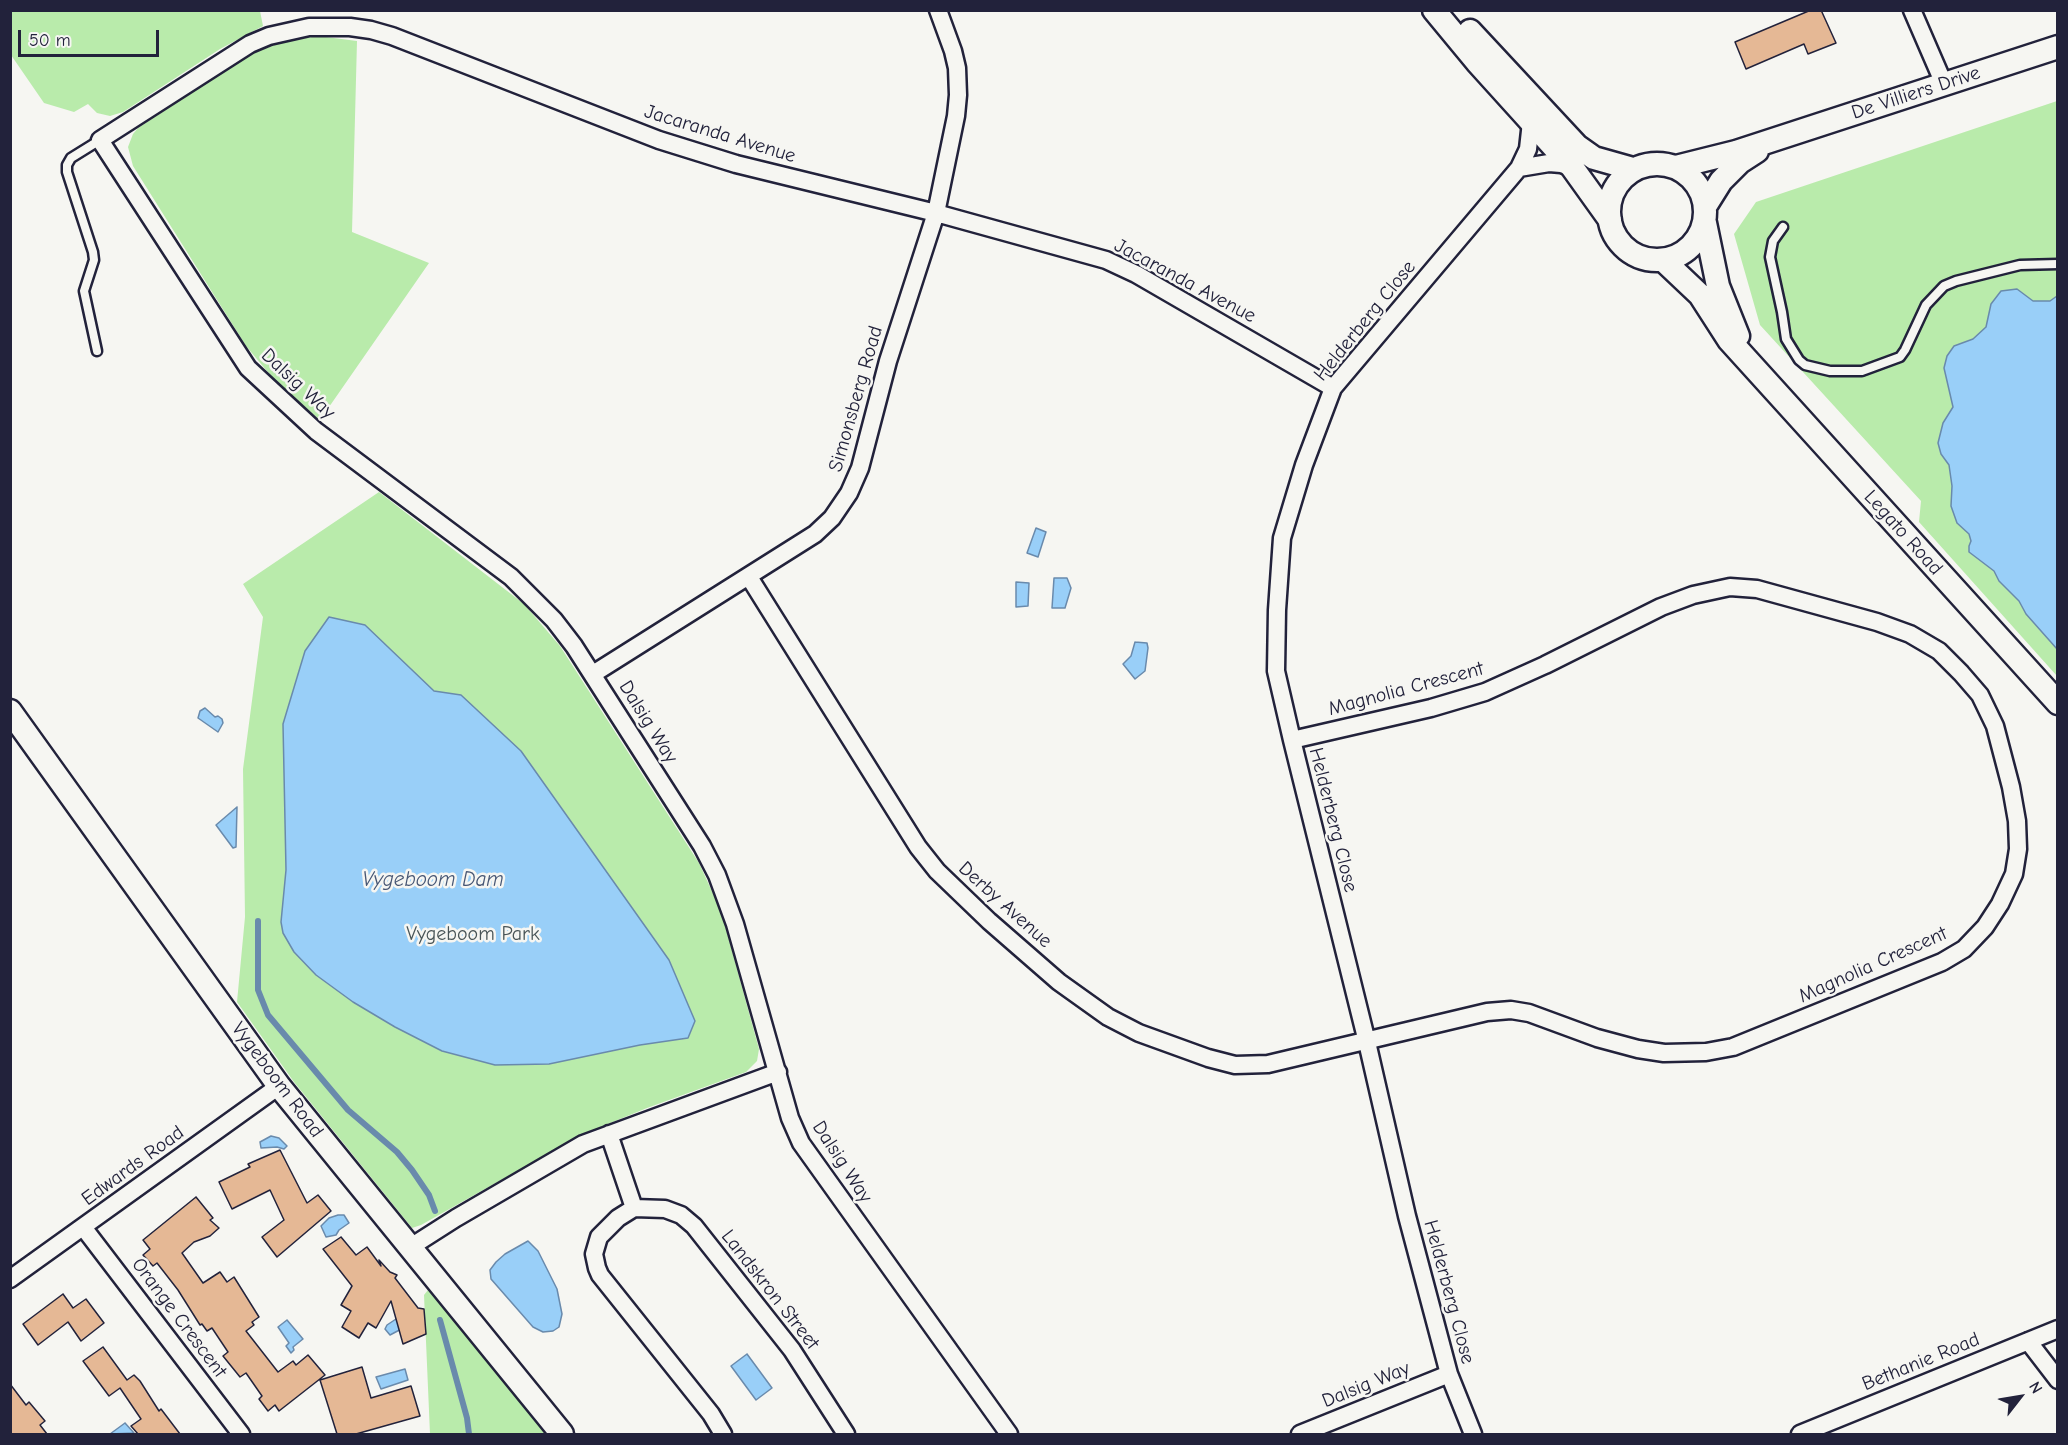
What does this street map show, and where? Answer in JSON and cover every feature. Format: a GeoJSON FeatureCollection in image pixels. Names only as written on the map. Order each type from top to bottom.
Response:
{"type":"FeatureCollection","features":[{"type":"Feature","properties":{"kind":"street","name":"Simonsberg Road"},"geometry":{"type":"LineString","coordinates":[[592,674],[815,534],[832,518],[849,494],[860,468],[888,361],[936,213],[951,142],[958,95],[957,68],[938,10]]}},
{"type":"Feature","properties":{"kind":"street"},"geometry":{"type":"LineString","coordinates":[[1434,10],[1572,167],[1610,220]]}},
{"type":"Feature","properties":{"kind":"street"},"geometry":{"type":"LineString","coordinates":[[1450,10],[1577,146],[1594,158],[1633,169]]}},
{"type":"Feature","properties":{"kind":"street"},"geometry":{"type":"LineString","coordinates":[[1912,10],[1944,84]]}},
{"type":"Feature","properties":{"kind":"street","name":"Jacaranda Avenue"},"geometry":{"type":"LineString","coordinates":[[100,140],[250,44],[279,33],[309,27],[350,27],[392,36],[659,140],[736,164],[936,213],[1122,267],[1333,388]]}},
{"type":"Feature","properties":{"kind":"street","name":"De Villiers Drive"},"geometry":{"type":"LineString","coordinates":[[1676,167],[1774,140],[2058,46]]}},
{"type":"Feature","properties":{"kind":"street","name":"Helderberg Close"},"geometry":{"type":"LineString","coordinates":[[1473,1434],[1449,1374],[1407,1216],[1367,1042],[1292,740],[1276,671],[1276,610],[1282,538],[1304,465],[1333,388],[1519,168],[1528,149],[1531,122]]}},
{"type":"Feature","properties":{"kind":"street","name":"Dalsig Way"},"geometry":{"type":"LineString","coordinates":[[100,140],[248,368],[316,431],[511,577],[554,620],[592,674],[702,846],[717,875],[735,924],[790,1118],[810,1158],[1009,1434]]}},
{"type":"Feature","properties":{"kind":"street","name":"De Villiers Drive"},"geometry":{"type":"LineString","coordinates":[[1705,214],[1721,181],[1740,162],[1774,140]]}},
{"type":"Feature","properties":{"kind":"street"},"geometry":{"type":"LineString","coordinates":[[1519,168],[1549,163],[1572,167]]}},
{"type":"Feature","properties":{"kind":"street"},"geometry":{"type":"LineString","coordinates":[[1662,163],[1676,167],[1690,176],[1700,189],[1705,214],[1699,237],[1690,248],[1678,256],[1663,260],[1649,260],[1635,255],[1614,234],[1609,205],[1613,191],[1622,178],[1633,169],[1647,164],[1662,163]]}},
{"type":"Feature","properties":{"kind":"street","name":"Legato Road"},"geometry":{"type":"LineString","coordinates":[[1705,214],[1718,286],[1749,362]]}},
{"type":"Feature","properties":{"kind":"street","name":"Legato Road"},"geometry":{"type":"LineString","coordinates":[[1663,260],[1700,296],[1729,340],[2058,703]]}},
{"type":"Feature","properties":{"kind":"street","name":"Derby Avenue"},"geometry":{"type":"LineString","coordinates":[[748,577],[918,847],[937,872],[1059,982],[1108,1017],[1139,1033],[1208,1058],[1235,1065],[1268,1064],[1367,1042]]}},
{"type":"Feature","properties":{"kind":"street","name":"Magnolia Crescent"},"geometry":{"type":"LineString","coordinates":[[1292,740],[1431,708],[1485,692],[1545,666],[1660,607],[1693,595],[1730,587],[1757,589],[1877,622],[1910,634],[1939,651],[1980,695],[1995,726],[2011,787],[2018,821],[2018,849],[2014,874],[2000,904],[1985,927],[1964,949],[1942,962],[1733,1047],[1706,1052],[1638,1049],[1597,1038],[1528,1013],[1511,1010],[1488,1012],[1367,1042]]}},
{"type":"Feature","properties":{"kind":"street","name":"Vygeboom Road"},"geometry":{"type":"LineString","coordinates":[[10,711],[279,1086],[562,1434]]}},
{"type":"Feature","properties":{"kind":"street"},"geometry":{"type":"LineString","coordinates":[[409,1248],[583,1144],[778,1072]]}},
{"type":"Feature","properties":{"kind":"street","name":"Edwards Road"},"geometry":{"type":"LineString","coordinates":[[10,1279],[279,1086]]}},
{"type":"Feature","properties":{"kind":"street"},"geometry":{"type":"LineString","coordinates":[[609,1134],[634,1208],[618,1218],[599,1237],[595,1246],[594,1260],[597,1268],[606,1283],[711,1414],[723,1434]]}},
{"type":"Feature","properties":{"kind":"street","name":"Landskron Street"},"geometry":{"type":"LineString","coordinates":[[634,1208],[665,1209],[681,1215],[694,1226],[792,1350],[846,1434]]}},
{"type":"Feature","properties":{"kind":"street","name":"Orange Crescent"},"geometry":{"type":"LineString","coordinates":[[83,1227],[241,1434]]}},
{"type":"Feature","properties":{"kind":"street","name":"Bethanie Road"},"geometry":{"type":"LineString","coordinates":[[1800,1434],[1819,1431],[2058,1329]]}},
{"type":"Feature","properties":{"kind":"street"},"geometry":{"type":"LineString","coordinates":[[2028,1341],[2058,1380]]}},
{"type":"Feature","properties":{"kind":"street","name":"Dalsig Way"},"geometry":{"type":"LineString","coordinates":[[1300,1434],[1449,1374]]}},
{"type":"Feature","properties":{"kind":"lane"},"geometry":{"type":"LineString","coordinates":[[97,351],[84,291],[94,260],[93,252],[66,172],[71,158],[100,140]]}},
{"type":"Feature","properties":{"kind":"lane"},"geometry":{"type":"LineString","coordinates":[[1784,227],[1773,241],[1770,257],[1786,339],[1795,355],[1805,365],[1830,371],[1862,371],[1900,357],[1926,305],[1944,286],[2020,265],[2058,264]]}},
{"type":"Feature","properties":{"kind":"green space"},"geometry":{"type":"Polygon","coordinates":[[[10,11],[260,11],[263,26],[220,49],[123,112],[110,116],[97,113],[88,104],[74,112],[44,103],[11,55],[10,11]]]}},
{"type":"Feature","properties":{"kind":"green space"},"geometry":{"type":"Polygon","coordinates":[[[318,36],[357,41],[352,232],[429,263],[320,420],[277,383],[246,346],[133,166],[128,147],[138,128],[251,54],[282,42],[318,36]]]}},
{"type":"Feature","properties":{"kind":"green space"},"geometry":{"type":"Polygon","coordinates":[[[2057,101],[2057,676],[1919,522],[1921,501],[1760,325],[1734,234],[1756,202],[2057,101]]]}},
{"type":"Feature","properties":{"kind":"green space","name":"Vygeboom Park"},"geometry":{"type":"Polygon","coordinates":[[[379,492],[524,604],[560,646],[699,863],[721,911],[759,1049],[757,1061],[746,1072],[581,1135],[412,1228],[294,1082],[237,1002],[245,917],[243,769],[263,617],[243,584],[379,492]]]}},
{"type":"Feature","properties":{"kind":"green space"},"geometry":{"type":"Polygon","coordinates":[[[428,1290],[546,1434],[430,1434],[424,1295],[428,1290]]]}},
{"type":"Feature","properties":{"kind":"water"},"geometry":{"type":"Polygon","coordinates":[[[2017,289],[2033,301],[2050,301],[2057,296],[2057,649],[2026,614],[2019,601],[1999,581],[1994,571],[1969,552],[1971,541],[1969,534],[1957,523],[1951,506],[1952,486],[1949,465],[1941,454],[1938,443],[1943,423],[1953,407],[1944,368],[1947,356],[1954,346],[1973,339],[1986,327],[1991,304],[2001,291],[2017,289]]]}},
{"type":"Feature","properties":{"kind":"water"},"geometry":{"type":"Polygon","coordinates":[[[1036,528],[1046,532],[1038,557],[1027,553],[1036,528]]]}},
{"type":"Feature","properties":{"kind":"water"},"geometry":{"type":"Polygon","coordinates":[[[1054,578],[1067,578],[1071,588],[1065,608],[1052,608],[1054,578]]]}},
{"type":"Feature","properties":{"kind":"water"},"geometry":{"type":"Polygon","coordinates":[[[1016,582],[1029,583],[1028,606],[1016,607],[1016,582]]]}},
{"type":"Feature","properties":{"kind":"water","name":"Vygeboom Dam"},"geometry":{"type":"Polygon","coordinates":[[[329,617],[365,625],[434,691],[461,695],[521,751],[669,960],[695,1021],[688,1038],[640,1045],[549,1064],[495,1065],[442,1051],[395,1027],[353,1002],[316,975],[294,952],[283,933],[281,922],[286,870],[283,724],[305,651],[329,617]]]}},
{"type":"Feature","properties":{"kind":"water"},"geometry":{"type":"Polygon","coordinates":[[[1135,642],[1147,643],[1148,648],[1145,671],[1135,679],[1123,664],[1131,656],[1135,642]]]}},
{"type":"Feature","properties":{"kind":"water"},"geometry":{"type":"Polygon","coordinates":[[[205,708],[215,717],[222,719],[223,723],[218,732],[198,718],[200,711],[205,708]]]}},
{"type":"Feature","properties":{"kind":"water"},"geometry":{"type":"Polygon","coordinates":[[[237,807],[236,847],[233,848],[216,825],[237,807]]]}},
{"type":"Feature","properties":{"kind":"water"},"geometry":{"type":"Polygon","coordinates":[[[271,1136],[279,1138],[287,1146],[284,1149],[261,1148],[260,1142],[271,1136]]]}},
{"type":"Feature","properties":{"kind":"water"},"geometry":{"type":"Polygon","coordinates":[[[344,1215],[349,1223],[336,1235],[326,1237],[321,1226],[329,1218],[344,1215]]]}},
{"type":"Feature","properties":{"kind":"water"},"geometry":{"type":"Polygon","coordinates":[[[528,1241],[538,1251],[557,1289],[562,1314],[559,1327],[553,1331],[543,1332],[533,1327],[491,1279],[490,1270],[496,1262],[528,1241]]]}},
{"type":"Feature","properties":{"kind":"water"},"geometry":{"type":"Polygon","coordinates":[[[396,1319],[407,1326],[390,1335],[385,1329],[396,1319]]]}},
{"type":"Feature","properties":{"kind":"water"},"geometry":{"type":"Polygon","coordinates":[[[287,1320],[303,1339],[293,1347],[294,1350],[291,1353],[286,1346],[289,1343],[278,1327],[287,1320]]]}},
{"type":"Feature","properties":{"kind":"water"},"geometry":{"type":"Polygon","coordinates":[[[747,1354],[772,1388],[756,1400],[731,1366],[747,1354]]]}},
{"type":"Feature","properties":{"kind":"water"},"geometry":{"type":"Polygon","coordinates":[[[405,1369],[408,1380],[381,1389],[376,1377],[405,1369]]]}},
{"type":"Feature","properties":{"kind":"water"},"geometry":{"type":"Polygon","coordinates":[[[125,1423],[134,1433],[110,1434],[125,1423]]]}},
{"type":"Feature","properties":{"kind":"building"},"geometry":{"type":"Polygon","coordinates":[[[1811,10],[1821,10],[1836,43],[1808,54],[1804,44],[1746,69],[1735,42],[1811,10]]]}},
{"type":"Feature","properties":{"kind":"building"},"geometry":{"type":"Polygon","coordinates":[[[280,1150],[307,1203],[318,1195],[331,1211],[277,1257],[262,1237],[284,1220],[270,1190],[232,1209],[219,1182],[250,1167],[248,1164],[280,1150]]]}},
{"type":"Feature","properties":{"kind":"building"},"geometry":{"type":"Polygon","coordinates":[[[196,1197],[213,1218],[210,1220],[219,1228],[210,1236],[194,1242],[182,1253],[203,1283],[220,1272],[227,1282],[234,1277],[259,1317],[246,1331],[278,1372],[293,1361],[296,1365],[308,1355],[325,1375],[279,1411],[275,1405],[268,1411],[259,1399],[262,1396],[246,1373],[240,1377],[223,1356],[228,1352],[212,1328],[207,1331],[202,1324],[200,1325],[178,1290],[157,1263],[153,1266],[143,1255],[150,1249],[143,1240],[196,1197]]]}},
{"type":"Feature","properties":{"kind":"building"},"geometry":{"type":"Polygon","coordinates":[[[341,1237],[356,1255],[367,1247],[381,1266],[379,1260],[390,1272],[397,1275],[395,1278],[418,1308],[424,1309],[426,1334],[403,1344],[391,1301],[376,1328],[368,1323],[359,1338],[342,1327],[351,1311],[341,1305],[352,1286],[323,1249],[341,1237]]]}},
{"type":"Feature","properties":{"kind":"building"},"geometry":{"type":"Polygon","coordinates":[[[63,1294],[73,1308],[86,1299],[104,1323],[81,1341],[68,1322],[38,1345],[23,1324],[63,1294]]]}},
{"type":"Feature","properties":{"kind":"building"},"geometry":{"type":"Polygon","coordinates":[[[103,1347],[127,1380],[134,1375],[140,1381],[159,1411],[161,1409],[180,1434],[138,1434],[131,1426],[141,1419],[120,1388],[109,1396],[83,1361],[103,1347]]]}},
{"type":"Feature","properties":{"kind":"building"},"geometry":{"type":"Polygon","coordinates":[[[362,1367],[371,1398],[411,1386],[420,1416],[356,1434],[337,1434],[320,1380],[362,1367]]]}},
{"type":"Feature","properties":{"kind":"building"},"geometry":{"type":"Polygon","coordinates":[[[10,1384],[26,1405],[29,1402],[45,1421],[40,1425],[47,1434],[10,1434],[10,1384]]]}},
{"type":"Feature","properties":{"kind":"waterway"},"geometry":{"type":"LineString","coordinates":[[258,921],[258,990],[268,1015],[348,1110],[397,1152],[429,1195],[435,1211]]}},
{"type":"Feature","properties":{"kind":"waterway"},"geometry":{"type":"LineString","coordinates":[[440,1320],[467,1418],[469,1434]]}}]}
